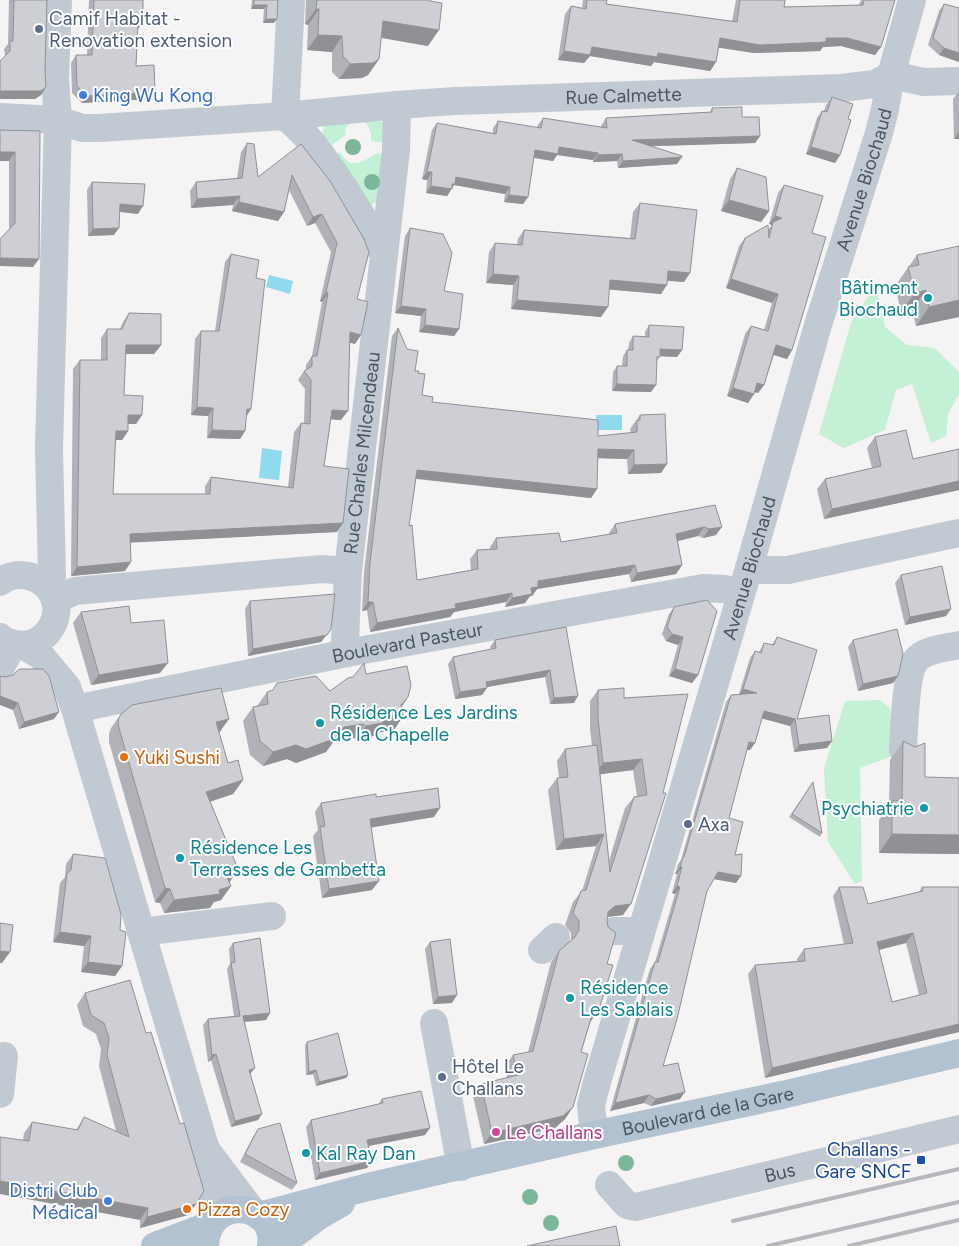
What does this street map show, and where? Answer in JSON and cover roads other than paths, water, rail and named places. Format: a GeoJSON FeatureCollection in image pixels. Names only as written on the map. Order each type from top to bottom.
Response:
{"type":"FeatureCollection","features":[{"type":"Feature","properties":{"kind":"main road","name":"Boulevard de la Gare"},"geometry":{"type":"LineString","coordinates":[[155,1246],[210,1230],[223,1212],[232,1209],[243,1209],[256,1214],[594,1135],[782,1095],[959,1053]]}},
{"type":"Feature","properties":{"kind":"main road","name":"Boulevard de la Gare"},"geometry":{"type":"LineString","coordinates":[[278,1246],[320,1215],[368,1187]]}},
{"type":"Feature","properties":{"kind":"main road"},"geometry":{"type":"LineString","coordinates":[[256,1214],[266,1223],[271,1232],[271,1246]]}},
{"type":"Feature","properties":{"kind":"street"},"geometry":{"type":"LineString","coordinates":[[11,642],[34,643],[44,637],[56,617],[50,593],[52,576],[49,448],[58,120],[55,78],[58,0]]}},
{"type":"Feature","properties":{"kind":"street"},"geometry":{"type":"LineString","coordinates":[[285,116],[291,0]]}},
{"type":"Feature","properties":{"kind":"street","name":"Avenue Biochaud"},"geometry":{"type":"LineString","coordinates":[[594,1135],[591,1106],[749,568],[818,325],[879,132],[885,109],[890,75],[912,0]]}},
{"type":"Feature","properties":{"kind":"street"},"geometry":{"type":"LineString","coordinates":[[890,75],[924,82],[959,81]]}},
{"type":"Feature","properties":{"kind":"street","name":"Rue Calmette"},"geometry":{"type":"LineString","coordinates":[[285,116],[398,105],[841,88],[875,84],[890,75]]}},
{"type":"Feature","properties":{"kind":"street","name":"Rue Charles Milcendeau"},"geometry":{"type":"LineString","coordinates":[[347,653],[345,640],[348,571],[396,150],[398,105]]}},
{"type":"Feature","properties":{"kind":"street"},"geometry":{"type":"LineString","coordinates":[[0,117],[58,120],[82,128],[99,128],[285,116],[311,141],[324,159],[362,216],[384,254]]}},
{"type":"Feature","properties":{"kind":"street"},"geometry":{"type":"LineString","coordinates":[[749,568],[755,570],[788,570],[959,533]]}},
{"type":"Feature","properties":{"kind":"street"},"geometry":{"type":"LineString","coordinates":[[50,593],[322,569],[348,571]]}},
{"type":"Feature","properties":{"kind":"street"},"geometry":{"type":"LineString","coordinates":[[0,582],[13,576],[25,575],[36,578],[50,593]]}},
{"type":"Feature","properties":{"kind":"street","name":"Boulevard Pasteur"},"geometry":{"type":"LineString","coordinates":[[71,698],[347,653],[703,588],[725,589],[740,594]]}},
{"type":"Feature","properties":{"kind":"street"},"geometry":{"type":"LineString","coordinates":[[51,628],[69,670],[71,698],[206,1150],[210,1230]]}},
{"type":"Feature","properties":{"kind":"street"},"geometry":{"type":"LineString","coordinates":[[0,669],[8,654],[11,642]]}},
{"type":"Feature","properties":{"kind":"street"},"geometry":{"type":"LineString","coordinates":[[11,642],[41,656],[71,698]]}},
{"type":"Feature","properties":{"kind":"street"},"geometry":{"type":"LineString","coordinates":[[903,750],[905,707],[911,672],[917,658],[928,652],[959,645]]}},
{"type":"Feature","properties":{"kind":"street"},"geometry":{"type":"LineString","coordinates":[[141,932],[272,916]]}},
{"type":"Feature","properties":{"kind":"street"},"geometry":{"type":"LineString","coordinates":[[614,931],[641,931]]}},
{"type":"Feature","properties":{"kind":"street"},"geometry":{"type":"LineString","coordinates":[[434,1023],[462,1167]]}},
{"type":"Feature","properties":{"kind":"street"},"geometry":{"type":"LineString","coordinates":[[0,1094],[4,1056]]}},
{"type":"Feature","properties":{"kind":"street","name":"Bus"},"geometry":{"type":"LineString","coordinates":[[609,1185],[627,1205],[636,1207],[959,1129]]}},
{"type":"Feature","properties":{"kind":"street"},"geometry":{"type":"LineString","coordinates":[[206,1150],[256,1214]]}},
{"type":"Feature","properties":{"kind":"water"},"geometry":{"type":"Polygon","coordinates":[[[269,275],[293,281],[290,294],[266,287],[269,275]]]}},
{"type":"Feature","properties":{"kind":"water"},"geometry":{"type":"Polygon","coordinates":[[[596,415],[622,415],[622,430],[597,430],[596,415]]]}},
{"type":"Feature","properties":{"kind":"water"},"geometry":{"type":"Polygon","coordinates":[[[262,448],[282,451],[279,480],[259,478],[262,448]]]}},
{"type":"Feature","properties":{"kind":"railway"},"geometry":{"type":"LineString","coordinates":[[733,1221],[959,1169]]}},
{"type":"Feature","properties":{"kind":"railway"},"geometry":{"type":"LineString","coordinates":[[768,1246],[959,1202]]}},
{"type":"Feature","properties":{"kind":"railway"},"geometry":{"type":"LineString","coordinates":[[849,1246],[959,1220]]}},
{"type":"Feature","properties":{"kind":"place","name":"Camif Habitat - Renovation extension"},"geometry":{"type":"Point","coordinates":[39,29]}},
{"type":"Feature","properties":{"kind":"place","name":"King Wu Kong"},"geometry":{"type":"Point","coordinates":[83,95]}},
{"type":"Feature","properties":{"kind":"place","name":"Bâtiment Biochaud"},"geometry":{"type":"Point","coordinates":[928,298]}},
{"type":"Feature","properties":{"kind":"place","name":"Résidence Les Jardins de la Chapelle"},"geometry":{"type":"Point","coordinates":[320,723]}},
{"type":"Feature","properties":{"kind":"place","name":"Yuki Sushi"},"geometry":{"type":"Point","coordinates":[124,757]}},
{"type":"Feature","properties":{"kind":"place","name":"Psychiatrie"},"geometry":{"type":"Point","coordinates":[924,808]}},
{"type":"Feature","properties":{"kind":"place","name":"Axa"},"geometry":{"type":"Point","coordinates":[688,824]}},
{"type":"Feature","properties":{"kind":"place","name":"Résidence Les Terrasses de Gambetta"},"geometry":{"type":"Point","coordinates":[180,858]}},
{"type":"Feature","properties":{"kind":"place","name":"Résidence Les Sablais"},"geometry":{"type":"Point","coordinates":[570,998]}},
{"type":"Feature","properties":{"kind":"place","name":"Hôtel Le Challans"},"geometry":{"type":"Point","coordinates":[442,1077]}},
{"type":"Feature","properties":{"kind":"place","name":"Le Challans"},"geometry":{"type":"Point","coordinates":[496,1132]}},
{"type":"Feature","properties":{"kind":"place","name":"Kal Ray Dan"},"geometry":{"type":"Point","coordinates":[306,1153]}},
{"type":"Feature","properties":{"kind":"place","name":"Challans - Gare SNCF"},"geometry":{"type":"Point","coordinates":[921,1160]}},
{"type":"Feature","properties":{"kind":"place","name":"Distri Club Médical"},"geometry":{"type":"Point","coordinates":[108,1201]}},
{"type":"Feature","properties":{"kind":"place","name":"Pizza Cozy"},"geometry":{"type":"Point","coordinates":[187,1209]}}]}
